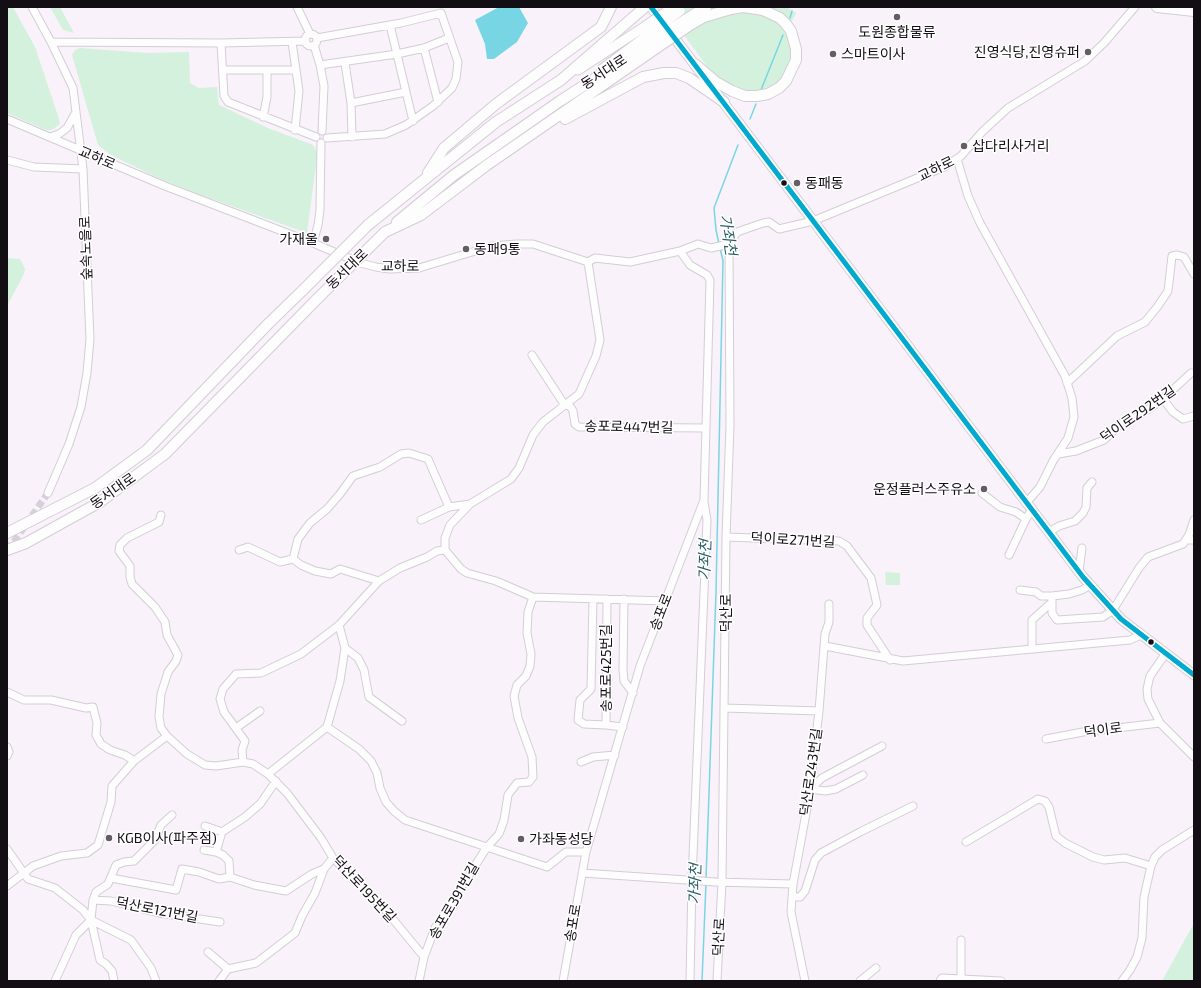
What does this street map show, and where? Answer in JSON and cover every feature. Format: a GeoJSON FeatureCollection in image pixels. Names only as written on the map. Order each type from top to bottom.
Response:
{"type":"FeatureCollection","features":[{"type":"Feature","properties":{"kind":"highway"},"geometry":{"type":"LineString","coordinates":[[423,181],[444,148],[496,104],[601,27],[611,7]]}},
{"type":"Feature","properties":{"kind":"highway","name":"동서대로"},"geometry":{"type":"LineString","coordinates":[[7,533],[64,504],[107,479],[147,450],[268,324],[368,225],[496,122],[562,80],[632,21],[645,7]]}},
{"type":"Feature","properties":{"kind":"highway","name":"동서대로"},"geometry":{"type":"LineString","coordinates":[[7,550],[26,543],[100,502],[165,454],[384,232],[454,175],[683,14],[706,7]]}},
{"type":"Feature","properties":{"kind":"highway"},"geometry":{"type":"LineString","coordinates":[[683,14],[704,17],[743,7],[772,13],[786,24],[793,36],[796,49],[796,60],[786,81],[779,88],[768,94],[757,96],[745,96],[732,91],[716,82],[695,64]]}},
{"type":"Feature","properties":{"kind":"highway"},"geometry":{"type":"LineString","coordinates":[[1157,7],[1194,11]]}},
{"type":"Feature","properties":{"kind":"highway"},"geometry":{"type":"LineString","coordinates":[[522,142],[651,37]]}},
{"type":"Feature","properties":{"kind":"highway"},"geometry":{"type":"LineString","coordinates":[[384,232],[421,215],[487,165],[522,142],[643,77],[664,73],[676,73],[689,78],[724,102]]}},
{"type":"Feature","properties":{"kind":"main road"},"geometry":{"type":"LineString","coordinates":[[651,7],[1090,585],[1120,619],[1193,672]]}},
{"type":"Feature","properties":{"kind":"main road"},"geometry":{"type":"LineString","coordinates":[[562,80],[651,37],[683,14]]}},
{"type":"Feature","properties":{"kind":"street","name":"숲속노을로"},"geometry":{"type":"LineString","coordinates":[[32,7],[73,88],[83,169],[90,339],[87,373],[81,407],[69,444],[48,493]]}},
{"type":"Feature","properties":{"kind":"street"},"geometry":{"type":"LineString","coordinates":[[297,7],[310,34],[315,35],[324,98],[322,132]]}},
{"type":"Feature","properties":{"kind":"street","name":"교하로"},"geometry":{"type":"LineString","coordinates":[[7,119],[165,186],[313,243],[360,263],[389,269],[419,268],[505,244],[533,244],[588,262],[595,258],[630,262],[680,252],[698,244],[711,248],[722,246],[737,232],[763,222],[769,222],[779,229],[813,222],[944,166],[957,159],[1008,108],[1067,74],[1096,52],[1135,7]]}},
{"type":"Feature","properties":{"kind":"street"},"geometry":{"type":"LineString","coordinates":[[51,42],[221,43],[306,41],[309,45],[315,42],[441,13],[458,62],[456,80],[452,88],[438,102],[396,130],[385,134],[352,138],[327,138],[326,141],[318,140],[228,102],[224,96],[221,43]]}},
{"type":"Feature","properties":{"kind":"street"},"geometry":{"type":"LineString","coordinates":[[390,25],[413,120]]}},
{"type":"Feature","properties":{"kind":"street"},"geometry":{"type":"LineString","coordinates":[[306,41],[306,37],[310,34]]}},
{"type":"Feature","properties":{"kind":"street"},"geometry":{"type":"LineString","coordinates":[[320,65],[345,63],[397,54],[424,48],[449,38]]}},
{"type":"Feature","properties":{"kind":"street"},"geometry":{"type":"LineString","coordinates":[[292,42],[299,92],[295,130]]}},
{"type":"Feature","properties":{"kind":"street"},"geometry":{"type":"LineString","coordinates":[[424,48],[438,102]]}},
{"type":"Feature","properties":{"kind":"street"},"geometry":{"type":"LineString","coordinates":[[345,63],[352,103],[352,138]]}},
{"type":"Feature","properties":{"kind":"street"},"geometry":{"type":"LineString","coordinates":[[223,70],[296,70]]}},
{"type":"Feature","properties":{"kind":"street"},"geometry":{"type":"LineString","coordinates":[[263,117],[267,97],[267,70]]}},
{"type":"Feature","properties":{"kind":"street"},"geometry":{"type":"LineString","coordinates":[[352,103],[406,92]]}},
{"type":"Feature","properties":{"kind":"street"},"geometry":{"type":"LineString","coordinates":[[50,138],[67,128],[76,112]]}},
{"type":"Feature","properties":{"kind":"street"},"geometry":{"type":"LineString","coordinates":[[322,132],[326,134],[327,138]]}},
{"type":"Feature","properties":{"kind":"street"},"geometry":{"type":"LineString","coordinates":[[313,243],[320,210],[318,133],[322,132]]}},
{"type":"Feature","properties":{"kind":"street"},"geometry":{"type":"LineString","coordinates":[[957,159],[968,196],[1067,383],[1072,398],[1074,417],[1068,438],[1029,506],[1026,519],[1009,555]]}},
{"type":"Feature","properties":{"kind":"street","name":"교하로"},"geometry":{"type":"LineString","coordinates":[[7,160],[34,167],[83,169]]}},
{"type":"Feature","properties":{"kind":"street","name":"덕산로"},"geometry":{"type":"LineString","coordinates":[[717,981],[725,708],[726,537],[730,426],[722,246]]}},
{"type":"Feature","properties":{"kind":"street","name":"송포로"},"geometry":{"type":"LineString","coordinates":[[563,981],[586,852],[640,666],[704,500],[710,280],[707,275],[690,265],[680,252]]}},
{"type":"Feature","properties":{"kind":"street"},"geometry":{"type":"LineString","coordinates":[[1067,383],[1117,336],[1145,322],[1168,291],[1172,256],[1177,255],[1184,257],[1193,270]]}},
{"type":"Feature","properties":{"kind":"street"},"geometry":{"type":"LineString","coordinates":[[588,262],[600,340],[596,356],[579,394],[543,422],[533,435],[519,468],[511,479],[470,504],[450,525],[445,538],[445,550],[461,569],[467,573],[496,581],[533,597],[666,600]]}},
{"type":"Feature","properties":{"kind":"street","name":"송포로447번길"},"geometry":{"type":"LineString","coordinates":[[532,355],[566,404],[570,406],[573,412],[575,424],[579,427],[706,428]]}},
{"type":"Feature","properties":{"kind":"street","name":"덕이로292번길"},"geometry":{"type":"LineString","coordinates":[[1058,454],[1076,451],[1104,440],[1121,423],[1137,416],[1163,399],[1191,373]]}},
{"type":"Feature","properties":{"kind":"street"},"geometry":{"type":"LineString","coordinates":[[1163,399],[1172,412],[1183,420],[1194,416]]}},
{"type":"Feature","properties":{"kind":"street"},"geometry":{"type":"LineString","coordinates":[[293,558],[298,539],[310,524],[336,499],[353,476],[380,467],[401,454],[409,453],[428,459],[449,506]]}},
{"type":"Feature","properties":{"kind":"street"},"geometry":{"type":"LineString","coordinates":[[1050,532],[1058,526],[1075,522],[1083,513],[1086,507],[1088,488],[1092,482]]}},
{"type":"Feature","properties":{"kind":"street"},"geometry":{"type":"LineString","coordinates":[[982,493],[1000,507],[1016,512],[1026,519]]}},
{"type":"Feature","properties":{"kind":"street","name":"덕산로"},"geometry":{"type":"LineString","coordinates":[[690,981],[707,520],[704,500]]}},
{"type":"Feature","properties":{"kind":"street"},"geometry":{"type":"LineString","coordinates":[[421,520],[449,506],[470,504]]}},
{"type":"Feature","properties":{"kind":"street"},"geometry":{"type":"LineString","coordinates":[[161,515],[159,522],[127,538],[120,544],[119,551],[123,559],[130,566],[130,577],[132,584],[155,607],[165,622],[166,635],[178,655],[176,661],[168,672],[161,694],[159,717],[161,728],[167,736],[187,754],[205,765],[216,766],[243,762],[242,750],[245,741],[224,712],[220,699],[223,689],[236,674],[261,673],[300,654],[339,625],[379,581],[400,568],[427,557],[437,550],[445,550]]}},
{"type":"Feature","properties":{"kind":"street"},"geometry":{"type":"LineString","coordinates":[[1052,599],[1052,613],[1057,620],[1103,617],[1113,610],[1139,568],[1148,557],[1158,552],[1183,544],[1194,520]]}},
{"type":"Feature","properties":{"kind":"street","name":"덕이로271번길"},"geometry":{"type":"LineString","coordinates":[[726,537],[839,541],[847,546],[871,578],[877,605],[867,618],[867,626],[890,660]]}},
{"type":"Feature","properties":{"kind":"street"},"geometry":{"type":"LineString","coordinates":[[1186,540],[1194,540]]}},
{"type":"Feature","properties":{"kind":"street"},"geometry":{"type":"LineString","coordinates":[[239,550],[248,547],[280,562],[293,558]]}},
{"type":"Feature","properties":{"kind":"street"},"geometry":{"type":"LineString","coordinates":[[1079,571],[1082,548]]}},
{"type":"Feature","properties":{"kind":"street"},"geometry":{"type":"LineString","coordinates":[[293,558],[301,565],[315,571],[331,574],[340,569],[379,581]]}},
{"type":"Feature","properties":{"kind":"street"},"geometry":{"type":"LineString","coordinates":[[1032,648],[1032,620],[1052,599],[1082,590],[1090,585]]}},
{"type":"Feature","properties":{"kind":"street"},"geometry":{"type":"LineString","coordinates":[[1020,590],[1036,592],[1041,596],[1052,599]]}},
{"type":"Feature","properties":{"kind":"street","name":"송포로391번길"},"geometry":{"type":"LineString","coordinates":[[424,958],[435,928],[487,847],[499,834],[504,820],[508,795],[517,783],[529,782],[533,777],[532,757],[518,718],[514,696],[517,685],[526,676],[530,666],[527,633],[528,612],[533,597]]}},
{"type":"Feature","properties":{"kind":"street","name":"송포로425번길"},"geometry":{"type":"LineString","coordinates":[[593,599],[591,689],[580,700],[578,720],[584,724],[606,724],[607,599]]}},
{"type":"Feature","properties":{"kind":"street"},"geometry":{"type":"LineString","coordinates":[[624,600],[624,681],[633,692]]}},
{"type":"Feature","properties":{"kind":"street","name":"덕산로243번길"},"geometry":{"type":"LineString","coordinates":[[805,981],[792,922],[792,897],[810,788],[819,710],[825,634],[829,622],[829,604]]}},
{"type":"Feature","properties":{"kind":"street"},"geometry":{"type":"LineString","coordinates":[[268,774],[327,727],[340,681],[345,648],[339,625]]}},
{"type":"Feature","properties":{"kind":"street"},"geometry":{"type":"LineString","coordinates":[[825,646],[890,660],[903,661],[1130,640],[1141,635]]}},
{"type":"Feature","properties":{"kind":"street"},"geometry":{"type":"LineString","coordinates":[[345,648],[358,658],[364,670],[369,696],[402,721]]}},
{"type":"Feature","properties":{"kind":"street"},"geometry":{"type":"LineString","coordinates":[[1166,653],[1150,676],[1147,689],[1148,699],[1160,722],[1194,757]]}},
{"type":"Feature","properties":{"kind":"street"},"geometry":{"type":"LineString","coordinates":[[7,692],[24,700],[51,700],[86,708],[93,707],[97,723],[96,735],[101,744],[110,750],[125,755],[134,761]]}},
{"type":"Feature","properties":{"kind":"street"},"geometry":{"type":"LineString","coordinates":[[725,708],[819,710]]}},
{"type":"Feature","properties":{"kind":"street"},"geometry":{"type":"LineString","coordinates":[[236,728],[260,711]]}},
{"type":"Feature","properties":{"kind":"street","name":"덕이로"},"geometry":{"type":"LineString","coordinates":[[1046,740],[1083,732],[1160,722]]}},
{"type":"Feature","properties":{"kind":"street"},"geometry":{"type":"LineString","coordinates":[[606,724],[623,727]]}},
{"type":"Feature","properties":{"kind":"street","name":"송포로391번길"},"geometry":{"type":"LineString","coordinates":[[327,727],[359,749],[371,761],[377,773],[380,788],[386,802],[394,811],[406,820],[547,866],[566,852],[586,852]]}},
{"type":"Feature","properties":{"kind":"street"},"geometry":{"type":"LineString","coordinates":[[7,886],[33,866],[61,856],[87,853],[98,845],[111,802],[112,786],[134,761],[167,736]]}},
{"type":"Feature","properties":{"kind":"street"},"geometry":{"type":"LineString","coordinates":[[810,788],[822,778],[882,746]]}},
{"type":"Feature","properties":{"kind":"street"},"geometry":{"type":"LineString","coordinates":[[7,747],[9,752],[7,756]]}},
{"type":"Feature","properties":{"kind":"street"},"geometry":{"type":"LineString","coordinates":[[581,762],[593,756],[615,755]]}},
{"type":"Feature","properties":{"kind":"street","name":"덕산로195번길"},"geometry":{"type":"LineString","coordinates":[[243,762],[253,764],[276,781],[321,838],[333,858],[387,912],[424,958]]}},
{"type":"Feature","properties":{"kind":"street"},"geometry":{"type":"LineString","coordinates":[[810,788],[825,791],[836,789],[863,775]]}},
{"type":"Feature","properties":{"kind":"street"},"geometry":{"type":"LineString","coordinates":[[216,852],[222,832],[245,817],[260,804],[276,781]]}},
{"type":"Feature","properties":{"kind":"street"},"geometry":{"type":"LineString","coordinates":[[966,842],[1038,800],[1046,801],[1049,807],[1056,836],[1065,843],[1093,857],[1104,860],[1125,858],[1151,866]]}},
{"type":"Feature","properties":{"kind":"street"},"geometry":{"type":"LineString","coordinates":[[792,897],[800,897],[805,891],[815,860],[822,853],[860,832],[913,806]]}},
{"type":"Feature","properties":{"kind":"street","name":"덕산로121번길"},"geometry":{"type":"LineString","coordinates":[[172,815],[162,825],[155,840],[134,861],[116,865],[108,884],[96,892],[92,900],[111,901],[159,913],[220,922]]}},
{"type":"Feature","properties":{"kind":"street"},"geometry":{"type":"LineString","coordinates":[[205,826],[222,832]]}},
{"type":"Feature","properties":{"kind":"street"},"geometry":{"type":"LineString","coordinates":[[1122,981],[1137,957],[1142,938],[1144,897],[1151,866],[1155,857],[1162,850],[1194,830]]}},
{"type":"Feature","properties":{"kind":"street"},"geometry":{"type":"LineString","coordinates":[[7,849],[28,878],[55,888],[83,910],[90,920],[131,940],[151,968],[156,981]]}},
{"type":"Feature","properties":{"kind":"street"},"geometry":{"type":"LineString","coordinates":[[204,850],[223,855],[229,861],[230,877],[254,885],[286,891],[324,869]]}},
{"type":"Feature","properties":{"kind":"street"},"geometry":{"type":"LineString","coordinates":[[218,981],[228,969],[256,963],[295,934],[302,916],[315,894],[324,869],[333,858]]}},
{"type":"Feature","properties":{"kind":"street","name":"덕산로121번길"},"geometry":{"type":"LineString","coordinates":[[111,878],[176,890],[180,866],[219,879],[230,877]]}},
{"type":"Feature","properties":{"kind":"street"},"geometry":{"type":"LineString","coordinates":[[582,873],[719,882],[793,884]]}},
{"type":"Feature","properties":{"kind":"street"},"geometry":{"type":"LineString","coordinates":[[92,900],[90,920],[100,960],[112,971],[114,981]]}},
{"type":"Feature","properties":{"kind":"street"},"geometry":{"type":"LineString","coordinates":[[55,981],[76,935],[90,920]]}},
{"type":"Feature","properties":{"kind":"street"},"geometry":{"type":"LineString","coordinates":[[961,940],[961,979]]}},
{"type":"Feature","properties":{"kind":"street"},"geometry":{"type":"LineString","coordinates":[[208,952],[228,969]]}},
{"type":"Feature","properties":{"kind":"street"},"geometry":{"type":"LineString","coordinates":[[419,981],[424,958]]}},
{"type":"Feature","properties":{"kind":"street"},"geometry":{"type":"LineString","coordinates":[[860,981],[876,968]]}},
{"type":"Feature","properties":{"kind":"street"},"geometry":{"type":"LineString","coordinates":[[940,981],[942,978],[1001,981]]}},
{"type":"Feature","properties":{"kind":"green space"},"geometry":{"type":"Polygon","coordinates":[[[7,7],[13,7],[35,47],[59,119],[60,124],[52,130],[46,130],[7,113],[7,7]]]}},
{"type":"Feature","properties":{"kind":"green space"},"geometry":{"type":"Polygon","coordinates":[[[50,7],[60,7],[74,33],[63,30],[50,7]]]}},
{"type":"Feature","properties":{"kind":"green space"},"geometry":{"type":"Polygon","coordinates":[[[663,7],[786,7],[796,13],[787,32],[792,49],[792,60],[788,70],[777,85],[757,93],[735,90],[712,73],[663,7]]]}},
{"type":"Feature","properties":{"kind":"green space"},"geometry":{"type":"Polygon","coordinates":[[[80,48],[147,53],[189,52],[190,83],[199,88],[217,87],[219,105],[268,128],[313,145],[317,152],[307,233],[198,194],[156,177],[111,155],[98,145],[72,55],[75,50],[80,48]]]}},
{"type":"Feature","properties":{"kind":"green space"},"geometry":{"type":"Polygon","coordinates":[[[7,258],[20,259],[25,269],[23,276],[7,306],[7,258]]]}},
{"type":"Feature","properties":{"kind":"green space"},"geometry":{"type":"Polygon","coordinates":[[[885,572],[900,573],[900,585],[886,585],[885,572]]]}},
{"type":"Feature","properties":{"kind":"green space"},"geometry":{"type":"Polygon","coordinates":[[[1194,923],[1194,981],[1162,981],[1194,923]]]}},
{"type":"Feature","properties":{"kind":"water"},"geometry":{"type":"Polygon","coordinates":[[[499,7],[519,7],[528,23],[517,42],[494,59],[487,59],[485,44],[475,20],[499,7]]]}},
{"type":"Feature","properties":{"kind":"waterway","name":"가좌천"},"geometry":{"type":"LineString","coordinates":[[790,18],[792,11]]}},
{"type":"Feature","properties":{"kind":"waterway","name":"가좌천"},"geometry":{"type":"LineString","coordinates":[[761,90],[783,35]]}},
{"type":"Feature","properties":{"kind":"waterway","name":"가좌천"},"geometry":{"type":"LineString","coordinates":[[750,119],[756,104]]}},
{"type":"Feature","properties":{"kind":"waterway","name":"가좌천"},"geometry":{"type":"LineString","coordinates":[[719,244],[714,208],[738,145]]}},
{"type":"Feature","properties":{"kind":"waterway","name":"가좌천"},"geometry":{"type":"LineString","coordinates":[[706,879],[716,592],[723,261],[720,248]]}},
{"type":"Feature","properties":{"kind":"waterway","name":"가좌천"},"geometry":{"type":"LineString","coordinates":[[702,981],[706,883]]}},
{"type":"Feature","properties":{"kind":"tunnel"},"geometry":{"type":"LineString","coordinates":[[8,550],[48,493]]}},
{"type":"Feature","properties":{"kind":"transit line"},"geometry":{"type":"LineString","coordinates":[[651,7],[1083,577],[1121,619],[1194,675]]}},
{"type":"Feature","properties":{"kind":"place","name":"도원종합물류"},"geometry":{"type":"Point","coordinates":[897,17]}},
{"type":"Feature","properties":{"kind":"place","name":"진영식당,진영슈퍼"},"geometry":{"type":"Point","coordinates":[1088,52]}},
{"type":"Feature","properties":{"kind":"place","name":"스마트이사"},"geometry":{"type":"Point","coordinates":[833,54]}},
{"type":"Feature","properties":{"kind":"place","name":"삽다리사거리"},"geometry":{"type":"Point","coordinates":[964,146]}},
{"type":"Feature","properties":{"kind":"place","name":"동패동"},"geometry":{"type":"Point","coordinates":[797,183]}},
{"type":"Feature","properties":{"kind":"place","name":"가재울"},"geometry":{"type":"Point","coordinates":[326,239]}},
{"type":"Feature","properties":{"kind":"place","name":"동패9통"},"geometry":{"type":"Point","coordinates":[466,249]}},
{"type":"Feature","properties":{"kind":"place","name":"운정플러스주유소"},"geometry":{"type":"Point","coordinates":[984,489]}},
{"type":"Feature","properties":{"kind":"place","name":"KGB이사(파주점)"},"geometry":{"type":"Point","coordinates":[109,838]}},
{"type":"Feature","properties":{"kind":"place","name":"가좌동성당"},"geometry":{"type":"Point","coordinates":[521,839]}}]}
